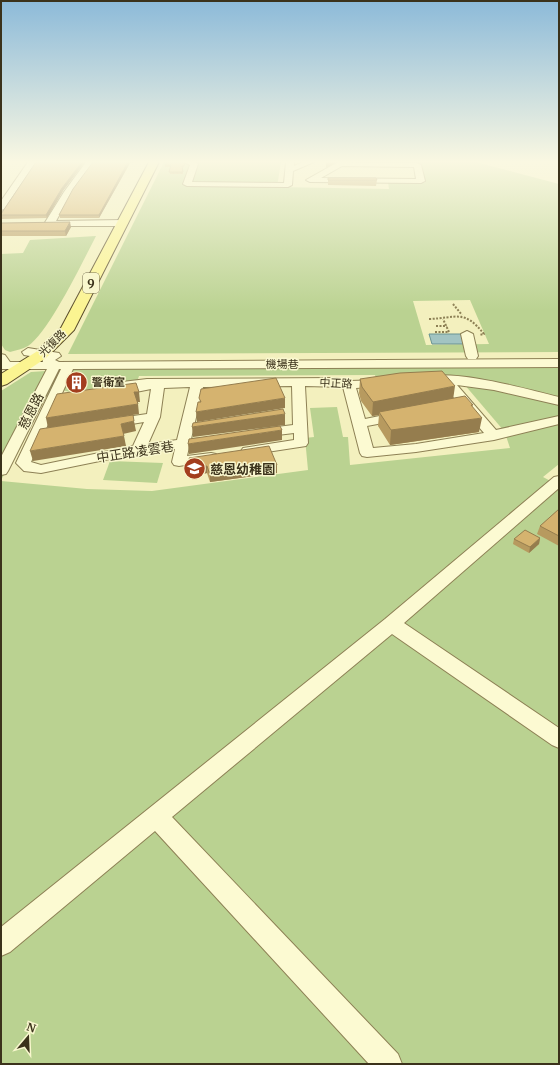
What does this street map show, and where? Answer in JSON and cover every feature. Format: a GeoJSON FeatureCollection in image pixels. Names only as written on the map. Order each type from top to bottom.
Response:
{"type":"FeatureCollection","features":[{"type":"Feature","properties":{"kind":"main road","name":"光復路"},"geometry":{"type":"LineString","coordinates":[[3,364],[41,355],[67,330],[123,212]]}},
{"type":"Feature","properties":{"kind":"main road","name":"光復路"},"geometry":{"type":"LineString","coordinates":[[1,382],[28,359],[56,326],[125,212]]}},
{"type":"Feature","properties":{"kind":"street"},"geometry":{"type":"LineString","coordinates":[[50,224],[57,212]]}},
{"type":"Feature","properties":{"kind":"street"},"geometry":{"type":"LineString","coordinates":[[36,224],[118,223]]}},
{"type":"Feature","properties":{"kind":"street"},"geometry":{"type":"LineString","coordinates":[[468,335],[472,356]]}},
{"type":"Feature","properties":{"kind":"street"},"geometry":{"type":"LineString","coordinates":[[41,355],[55,365]]}},
{"type":"Feature","properties":{"kind":"street","name":"機場巷"},"geometry":{"type":"LineString","coordinates":[[41,355],[124,361],[559,363]]}},
{"type":"Feature","properties":{"kind":"street","name":"機場巷"},"geometry":{"type":"LineString","coordinates":[[28,359],[55,365],[69,365],[124,361],[559,355]]}},
{"type":"Feature","properties":{"kind":"street","name":"慈恩路"},"geometry":{"type":"LineString","coordinates":[[1,471],[55,365]]}},
{"type":"Feature","properties":{"kind":"street"},"geometry":{"type":"LineString","coordinates":[[37,435],[62,397],[69,365]]}},
{"type":"Feature","properties":{"kind":"street"},"geometry":{"type":"LineString","coordinates":[[413,381],[445,379],[559,401]]}},
{"type":"Feature","properties":{"kind":"street"},"geometry":{"type":"LineString","coordinates":[[445,379],[494,436]]}},
{"type":"Feature","properties":{"kind":"street"},"geometry":{"type":"LineString","coordinates":[[248,435],[300,428],[298,382]]}},
{"type":"Feature","properties":{"kind":"street","name":"中正路"},"geometry":{"type":"LineString","coordinates":[[103,391],[158,384],[336,382],[349,385],[389,382]]}},
{"type":"Feature","properties":{"kind":"street"},"geometry":{"type":"LineString","coordinates":[[140,449],[153,417],[158,384]]}},
{"type":"Feature","properties":{"kind":"street"},"geometry":{"type":"LineString","coordinates":[[197,384],[182,445],[219,439]]}},
{"type":"Feature","properties":{"kind":"street"},"geometry":{"type":"LineString","coordinates":[[349,385],[367,453],[417,449],[494,436],[559,420]]}},
{"type":"Feature","properties":{"kind":"street"},"geometry":{"type":"LineString","coordinates":[[451,406],[466,404]]}},
{"type":"Feature","properties":{"kind":"street"},"geometry":{"type":"LineString","coordinates":[[284,414],[300,412]]}},
{"type":"Feature","properties":{"kind":"street"},"geometry":{"type":"LineString","coordinates":[[359,424],[412,414]]}},
{"type":"Feature","properties":{"kind":"street"},"geometry":{"type":"LineString","coordinates":[[99,425],[153,417]]}},
{"type":"Feature","properties":{"kind":"street"},"geometry":{"type":"LineString","coordinates":[[187,429],[202,426]]}},
{"type":"Feature","properties":{"kind":"street","name":"中正路凌雲巷"},"geometry":{"type":"LineString","coordinates":[[37,435],[23,463],[29,468],[41,469],[140,449],[182,445],[179,462],[301,443],[300,428]]}},
{"type":"Feature","properties":{"kind":"street"},"geometry":{"type":"LineString","coordinates":[[37,435],[52,433]]}},
{"type":"Feature","properties":{"kind":"street"},"geometry":{"type":"LineString","coordinates":[[1,943],[391,624],[559,480]]}},
{"type":"Feature","properties":{"kind":"street"},"geometry":{"type":"LineString","coordinates":[[391,624],[559,739]]}},
{"type":"Feature","properties":{"kind":"street"},"geometry":{"type":"LineString","coordinates":[[156,816],[388,1064]]}},
{"type":"Feature","properties":{"kind":"path"},"geometry":{"type":"LineString","coordinates":[[453,304],[462,316]]}},
{"type":"Feature","properties":{"kind":"path"},"geometry":{"type":"LineString","coordinates":[[429,319],[443,319],[462,316],[469,318],[484,334],[468,335]]}},
{"type":"Feature","properties":{"kind":"path"},"geometry":{"type":"LineString","coordinates":[[435,332],[449,332],[443,319]]}},
{"type":"Feature","properties":{"kind":"path"},"geometry":{"type":"LineString","coordinates":[[436,326],[446,326]]}},
{"type":"Feature","properties":{"kind":"green space"},"geometry":{"type":"Polygon","coordinates":[[[139,212],[559,212],[559,352],[68,354],[139,212]],[[470,300],[413,301],[426,345],[489,344],[470,300]]]}},
{"type":"Feature","properties":{"kind":"green space"},"geometry":{"type":"Polygon","coordinates":[[[96,236],[65,295],[46,326],[28,346],[10,352],[5,350],[1,344],[1,254],[23,253],[30,240],[96,236]]]}},
{"type":"Feature","properties":{"kind":"green space"},"geometry":{"type":"Polygon","coordinates":[[[559,366],[559,399],[481,382],[377,381],[375,375],[139,376],[137,382],[70,392],[62,390],[64,385],[83,385],[86,376],[69,376],[73,368],[559,366]]]}},
{"type":"Feature","properties":{"kind":"green space"},"geometry":{"type":"Polygon","coordinates":[[[61,370],[1,480],[1,391],[31,372],[61,370]]]}},
{"type":"Feature","properties":{"kind":"green space"},"geometry":{"type":"Polygon","coordinates":[[[464,384],[559,404],[559,417],[504,431],[464,384]]]}},
{"type":"Feature","properties":{"kind":"green space"},"geometry":{"type":"Polygon","coordinates":[[[337,407],[343,437],[348,437],[350,465],[510,448],[506,436],[559,423],[559,464],[543,477],[558,485],[559,484],[559,1064],[1,1064],[1,481],[87,489],[152,491],[308,470],[305,438],[314,437],[310,408],[337,407]]]}},
{"type":"Feature","properties":{"kind":"green space"},"geometry":{"type":"Polygon","coordinates":[[[110,461],[163,463],[157,483],[103,480],[110,461]]]}},
{"type":"Feature","properties":{"kind":"water"},"geometry":{"type":"Polygon","coordinates":[[[429,334],[461,334],[464,344],[432,344],[429,334]]]}},
{"type":"Feature","properties":{"kind":"building"},"geometry":{"type":"Polygon","coordinates":[[[3,212],[48,212],[46,215],[1,214],[3,212]]]}},
{"type":"Feature","properties":{"kind":"building"},"geometry":{"type":"Polygon","coordinates":[[[61,212],[101,212],[99,215],[59,215],[61,212]]]}},
{"type":"Feature","properties":{"kind":"building"},"geometry":{"type":"Polygon","coordinates":[[[70,222],[65,231],[1,231],[2,223],[70,222]]]}},
{"type":"Feature","properties":{"kind":"building"},"geometry":{"type":"Polygon","coordinates":[[[442,371],[455,386],[373,402],[362,387],[360,379],[400,373],[442,371]]]}},
{"type":"Feature","properties":{"kind":"building"},"geometry":{"type":"Polygon","coordinates":[[[276,378],[285,398],[196,412],[198,402],[201,402],[199,398],[201,389],[276,378]]]}},
{"type":"Feature","properties":{"kind":"building"},"geometry":{"type":"Polygon","coordinates":[[[136,383],[139,392],[134,392],[138,404],[46,418],[57,394],[136,383]]]}},
{"type":"Feature","properties":{"kind":"building"},"geometry":{"type":"Polygon","coordinates":[[[465,396],[482,418],[391,430],[379,412],[465,396]]]}},
{"type":"Feature","properties":{"kind":"building"},"geometry":{"type":"Polygon","coordinates":[[[283,409],[285,414],[192,427],[193,423],[283,409]]]}},
{"type":"Feature","properties":{"kind":"building"},"geometry":{"type":"Polygon","coordinates":[[[133,415],[134,421],[121,424],[124,436],[30,451],[40,429],[133,415]]]}},
{"type":"Feature","properties":{"kind":"building"},"geometry":{"type":"Polygon","coordinates":[[[280,426],[282,430],[188,444],[189,439],[280,426]]]}},
{"type":"Feature","properties":{"kind":"building"},"geometry":{"type":"Polygon","coordinates":[[[269,446],[277,465],[210,475],[207,466],[193,468],[189,458],[269,446]]]}},
{"type":"Feature","properties":{"kind":"building"},"geometry":{"type":"Polygon","coordinates":[[[559,509],[559,536],[540,526],[559,509]]]}},
{"type":"Feature","properties":{"kind":"building"},"geometry":{"type":"Polygon","coordinates":[[[525,530],[540,538],[530,547],[514,539],[525,530]]]}},
{"type":"Feature","properties":{"kind":"place","name":"警衛室"},"geometry":{"type":"Point","coordinates":[77,382]}},
{"type":"Feature","properties":{"kind":"place","name":"慈恩幼稚園"},"geometry":{"type":"Point","coordinates":[194,469]}}]}
